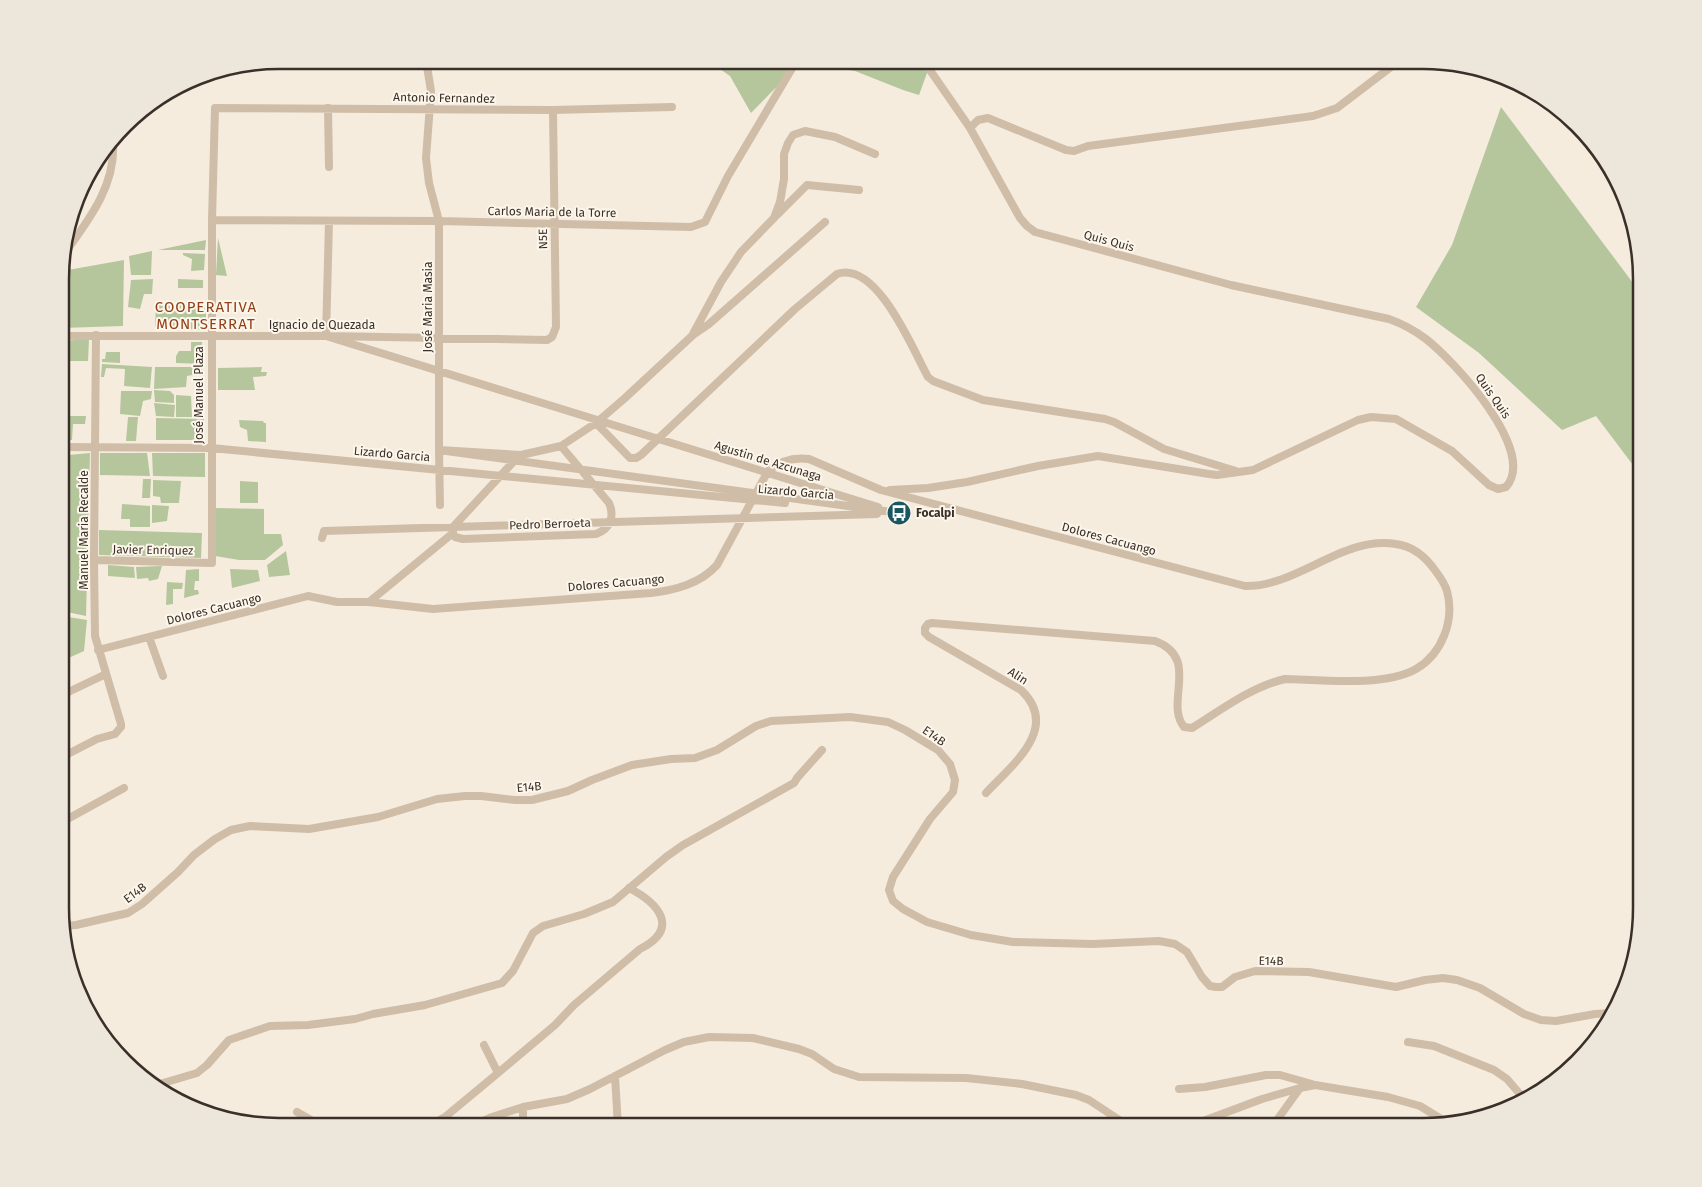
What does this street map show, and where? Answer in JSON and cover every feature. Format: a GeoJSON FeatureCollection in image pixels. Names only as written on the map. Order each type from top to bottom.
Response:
{"type":"FeatureCollection","features":[{"type":"Feature","properties":{"kind":"street","name":"José Maria Masia"},"geometry":{"type":"LineString","coordinates":[[427,69],[431,91],[426,158],[429,183],[439,221],[440,505]]}},
{"type":"Feature","properties":{"kind":"street","name":"Carlos Maria de la Torre"},"geometry":{"type":"LineString","coordinates":[[212,220],[439,221],[692,227],[704,222],[728,176],[791,69]]}},
{"type":"Feature","properties":{"kind":"street","name":"Quis Quis"},"geometry":{"type":"LineString","coordinates":[[880,490],[928,488],[967,482],[1038,466],[1098,456],[1209,474],[1240,472],[1253,470],[1358,420],[1371,417],[1396,420],[1452,451],[1490,485],[1498,489],[1506,488],[1512,481],[1514,473],[1507,440],[1494,414],[1461,371],[1427,340],[1409,328],[1389,319],[1231,285],[1035,232],[1020,218],[970,128],[929,69]]}},
{"type":"Feature","properties":{"kind":"street"},"geometry":{"type":"LineString","coordinates":[[970,128],[978,120],[988,118],[1058,147],[1074,151],[1088,146],[1313,116],[1337,108],[1388,69]]}},
{"type":"Feature","properties":{"kind":"street","name":"Antonio Fernandez"},"geometry":{"type":"LineString","coordinates":[[216,108],[553,110],[672,107]]}},
{"type":"Feature","properties":{"kind":"street","name":"José Manuel Plaza"},"geometry":{"type":"LineString","coordinates":[[212,563],[210,448],[212,220],[216,108]]}},
{"type":"Feature","properties":{"kind":"street"},"geometry":{"type":"LineString","coordinates":[[328,108],[328,167]]}},
{"type":"Feature","properties":{"kind":"street","name":"N5E"},"geometry":{"type":"LineString","coordinates":[[552,337],[556,327],[553,110]]}},
{"type":"Feature","properties":{"kind":"street"},"geometry":{"type":"LineString","coordinates":[[774,218],[780,202],[784,179],[784,154],[793,135],[805,131],[835,137],[874,154]]}},
{"type":"Feature","properties":{"kind":"street"},"geometry":{"type":"LineString","coordinates":[[72,243],[93,215],[109,180],[114,149]]}},
{"type":"Feature","properties":{"kind":"street"},"geometry":{"type":"LineString","coordinates":[[692,335],[741,252],[807,185],[858,190]]}},
{"type":"Feature","properties":{"kind":"street"},"geometry":{"type":"LineString","coordinates":[[326,336],[329,221]]}},
{"type":"Feature","properties":{"kind":"street","name":"Lizardo Garcia"},"geometry":{"type":"LineString","coordinates":[[518,458],[561,446],[597,422],[692,335],[709,324],[824,222]]}},
{"type":"Feature","properties":{"kind":"street"},"geometry":{"type":"LineString","coordinates":[[597,422],[630,458],[636,458],[795,309],[837,274],[851,272],[862,278],[882,295],[906,334],[928,377],[933,381],[983,400],[1105,419],[1164,449],[1240,472]]}},
{"type":"Feature","properties":{"kind":"street","name":"Manuel Maria Recalde"},"geometry":{"type":"LineString","coordinates":[[69,753],[96,739],[115,734],[121,728],[121,721],[95,636],[96,335]]}},
{"type":"Feature","properties":{"kind":"street","name":"Ignacio de Quezada"},"geometry":{"type":"LineString","coordinates":[[69,336],[326,336],[547,340],[552,337]]}},
{"type":"Feature","properties":{"kind":"street","name":"Agustin de Azcunaga"},"geometry":{"type":"LineString","coordinates":[[326,336],[597,422],[899,513]]}},
{"type":"Feature","properties":{"kind":"street"},"geometry":{"type":"LineString","coordinates":[[561,446],[609,503],[612,510],[610,522],[899,513]]}},
{"type":"Feature","properties":{"kind":"street","name":"Lizardo Garcia"},"geometry":{"type":"LineString","coordinates":[[69,447],[210,448],[501,476],[754,496]]}},
{"type":"Feature","properties":{"kind":"street","name":"Lizardo Garcia"},"geometry":{"type":"LineString","coordinates":[[439,450],[518,458],[581,470],[754,496],[899,513]]}},
{"type":"Feature","properties":{"kind":"street"},"geometry":{"type":"LineString","coordinates":[[369,602],[453,530],[518,458]]}},
{"type":"Feature","properties":{"kind":"street","name":"Dolores Cacuango"},"geometry":{"type":"LineString","coordinates":[[98,650],[308,596],[338,602],[369,602],[433,609],[666,591],[686,586],[713,570],[767,472],[775,465],[786,461],[809,459],[880,490],[1245,586],[1270,584],[1374,542],[1396,544],[1411,548],[1426,559],[1438,574],[1447,591],[1449,618],[1444,639],[1433,654],[1416,669],[1397,677],[1376,680],[1285,679],[1272,682],[1246,694],[1192,728],[1184,727],[1178,718],[1179,667],[1172,651],[1166,645],[1155,641],[932,623],[928,624],[925,628]]}},
{"type":"Feature","properties":{"kind":"street","name":"Pedro Berroeta"},"geometry":{"type":"LineString","coordinates":[[453,530],[455,537],[463,538],[596,534],[607,528],[610,522]]}},
{"type":"Feature","properties":{"kind":"street"},"geometry":{"type":"LineString","coordinates":[[322,538],[324,531],[453,530]]}},
{"type":"Feature","properties":{"kind":"street","name":"Javier Enriquez"},"geometry":{"type":"LineString","coordinates":[[94,560],[212,563]]}},
{"type":"Feature","properties":{"kind":"street","name":"Alin"},"geometry":{"type":"LineString","coordinates":[[925,628],[925,633],[929,637],[1021,690],[1027,696],[1036,713],[1036,728],[1028,747],[986,793]]}},
{"type":"Feature","properties":{"kind":"street"},"geometry":{"type":"LineString","coordinates":[[149,637],[163,676]]}},
{"type":"Feature","properties":{"kind":"street"},"geometry":{"type":"LineString","coordinates":[[69,692],[106,674]]}},
{"type":"Feature","properties":{"kind":"street","name":"E14B"},"geometry":{"type":"LineString","coordinates":[[69,925],[128,913],[142,904],[194,855],[215,839],[231,830],[250,826],[309,829],[378,817],[437,799],[465,796],[532,800],[568,791],[632,765],[672,759],[695,758],[717,750],[756,726],[771,720],[850,717],[888,722],[938,750],[950,764],[955,780],[953,792],[930,819],[893,876],[889,890],[893,901],[903,909],[927,922],[971,935],[1014,942],[1093,944],[1159,941],[1175,944],[1187,952],[1202,977],[1210,986],[1216,987],[1222,987],[1235,978],[1255,971],[1309,972],[1396,987],[1443,978],[1457,980],[1480,988],[1524,1014],[1541,1020],[1556,1021],[1605,1013]]}},
{"type":"Feature","properties":{"kind":"street"},"geometry":{"type":"LineString","coordinates":[[162,1083],[197,1073],[207,1065],[229,1040],[263,1028],[331,1023],[425,1006],[502,983],[512,971],[534,933],[543,926],[584,914],[613,902],[683,845],[794,783],[822,750]]}},
{"type":"Feature","properties":{"kind":"street"},"geometry":{"type":"LineString","coordinates":[[69,818],[124,788]]}},
{"type":"Feature","properties":{"kind":"street"},"geometry":{"type":"LineString","coordinates":[[443,1118],[555,1025],[574,1005],[640,949],[652,943],[661,932],[663,921],[658,909],[645,896],[629,888]]}},
{"type":"Feature","properties":{"kind":"street"},"geometry":{"type":"LineString","coordinates":[[490,1118],[523,1107],[567,1099],[665,1050],[684,1042],[709,1037],[753,1038],[799,1049],[812,1054],[834,1069],[859,1077],[966,1078],[1022,1084],[1076,1095],[1089,1100],[1116,1118]]}},
{"type":"Feature","properties":{"kind":"street"},"geometry":{"type":"LineString","coordinates":[[1408,1042],[1434,1046],[1494,1070],[1507,1079],[1520,1094]]}},
{"type":"Feature","properties":{"kind":"street"},"geometry":{"type":"LineString","coordinates":[[484,1044],[498,1073]]}},
{"type":"Feature","properties":{"kind":"street"},"geometry":{"type":"LineString","coordinates":[[1179,1089],[1205,1087],[1266,1075],[1280,1075],[1315,1085],[1388,1097],[1420,1106],[1439,1118]]}},
{"type":"Feature","properties":{"kind":"street"},"geometry":{"type":"LineString","coordinates":[[615,1076],[617,1118]]}},
{"type":"Feature","properties":{"kind":"street"},"geometry":{"type":"LineString","coordinates":[[1211,1118],[1262,1099],[1315,1085]]}},
{"type":"Feature","properties":{"kind":"street"},"geometry":{"type":"LineString","coordinates":[[1278,1118],[1300,1088]]}},
{"type":"Feature","properties":{"kind":"street"},"geometry":{"type":"LineString","coordinates":[[523,1107],[523,1118]]}},
{"type":"Feature","properties":{"kind":"street"},"geometry":{"type":"LineString","coordinates":[[298,1112],[308,1118]]}},
{"type":"Feature","properties":{"kind":"green space"},"geometry":{"type":"Polygon","coordinates":[[[720,69],[801,69],[792,71],[751,113],[730,76],[720,69]]]}},
{"type":"Feature","properties":{"kind":"green space"},"geometry":{"type":"Polygon","coordinates":[[[843,69],[928,69],[919,95],[855,71],[843,69]]]}},
{"type":"Feature","properties":{"kind":"green space"},"geometry":{"type":"Polygon","coordinates":[[[1501,107],[1633,283],[1633,465],[1596,416],[1562,430],[1479,353],[1416,307],[1452,245],[1501,107]]]}},
{"type":"Feature","properties":{"kind":"green space"},"geometry":{"type":"Polygon","coordinates":[[[218,238],[227,276],[216,275],[218,238]]]}},
{"type":"Feature","properties":{"kind":"green space"},"geometry":{"type":"Polygon","coordinates":[[[206,240],[205,250],[158,250],[206,240]]]}},
{"type":"Feature","properties":{"kind":"green space"},"geometry":{"type":"Polygon","coordinates":[[[152,251],[151,275],[131,275],[129,256],[152,251]]]}},
{"type":"Feature","properties":{"kind":"green space"},"geometry":{"type":"Polygon","coordinates":[[[183,253],[205,254],[204,270],[191,271],[192,259],[183,255],[183,253]]]}},
{"type":"Feature","properties":{"kind":"green space"},"geometry":{"type":"Polygon","coordinates":[[[124,260],[123,326],[69,328],[69,270],[124,260]]]}},
{"type":"Feature","properties":{"kind":"green space"},"geometry":{"type":"Polygon","coordinates":[[[153,279],[152,294],[144,294],[140,309],[128,307],[131,280],[153,279]]]}},
{"type":"Feature","properties":{"kind":"green space"},"geometry":{"type":"Polygon","coordinates":[[[178,279],[203,280],[203,288],[178,288],[178,279]]]}},
{"type":"Feature","properties":{"kind":"green space"},"geometry":{"type":"Polygon","coordinates":[[[156,304],[188,304],[192,308],[206,307],[206,330],[155,327],[156,304]]]}},
{"type":"Feature","properties":{"kind":"green space"},"geometry":{"type":"Polygon","coordinates":[[[89,339],[88,361],[69,361],[69,340],[89,339]]]}},
{"type":"Feature","properties":{"kind":"green space"},"geometry":{"type":"Polygon","coordinates":[[[191,342],[202,342],[203,364],[176,363],[176,356],[179,351],[191,351],[191,342]]]}},
{"type":"Feature","properties":{"kind":"green space"},"geometry":{"type":"Polygon","coordinates":[[[106,352],[120,352],[120,363],[102,362],[102,359],[105,359],[106,352]]]}},
{"type":"Feature","properties":{"kind":"green space"},"geometry":{"type":"Polygon","coordinates":[[[102,364],[152,367],[150,388],[124,386],[125,369],[106,368],[104,377],[101,377],[102,364]]]}},
{"type":"Feature","properties":{"kind":"green space"},"geometry":{"type":"Polygon","coordinates":[[[155,367],[202,367],[202,373],[187,376],[186,387],[154,389],[155,367]]]}},
{"type":"Feature","properties":{"kind":"green space"},"geometry":{"type":"Polygon","coordinates":[[[262,367],[261,372],[267,372],[266,376],[253,377],[255,390],[218,390],[218,368],[262,367]]]}},
{"type":"Feature","properties":{"kind":"green space"},"geometry":{"type":"Polygon","coordinates":[[[154,390],[170,391],[174,395],[174,403],[155,402],[154,390]]]}},
{"type":"Feature","properties":{"kind":"green space"},"geometry":{"type":"Polygon","coordinates":[[[121,391],[152,391],[151,399],[143,401],[140,416],[120,414],[121,391]]]}},
{"type":"Feature","properties":{"kind":"green space"},"geometry":{"type":"Polygon","coordinates":[[[176,395],[191,396],[192,417],[176,417],[176,395]]]}},
{"type":"Feature","properties":{"kind":"green space"},"geometry":{"type":"Polygon","coordinates":[[[154,403],[175,405],[174,417],[156,416],[154,403]]]}},
{"type":"Feature","properties":{"kind":"green space"},"geometry":{"type":"Polygon","coordinates":[[[69,416],[86,416],[85,424],[73,424],[72,440],[69,440],[69,416]]]}},
{"type":"Feature","properties":{"kind":"green space"},"geometry":{"type":"Polygon","coordinates":[[[128,417],[138,417],[136,441],[126,441],[128,417]]]}},
{"type":"Feature","properties":{"kind":"green space"},"geometry":{"type":"Polygon","coordinates":[[[156,418],[204,419],[204,440],[156,440],[156,418]]]}},
{"type":"Feature","properties":{"kind":"green space"},"geometry":{"type":"Polygon","coordinates":[[[239,420],[263,421],[266,423],[266,442],[248,441],[247,430],[240,427],[239,420]]]}},
{"type":"Feature","properties":{"kind":"green space"},"geometry":{"type":"Polygon","coordinates":[[[90,453],[86,616],[69,612],[69,455],[90,453]]]}},
{"type":"Feature","properties":{"kind":"green space"},"geometry":{"type":"Polygon","coordinates":[[[100,453],[147,453],[150,476],[100,475],[100,453]]]}},
{"type":"Feature","properties":{"kind":"green space"},"geometry":{"type":"Polygon","coordinates":[[[152,453],[205,453],[205,477],[153,476],[152,453]]]}},
{"type":"Feature","properties":{"kind":"green space"},"geometry":{"type":"Polygon","coordinates":[[[143,479],[151,479],[150,498],[142,498],[143,479]]]}},
{"type":"Feature","properties":{"kind":"green space"},"geometry":{"type":"Polygon","coordinates":[[[153,480],[181,481],[179,503],[161,503],[160,497],[153,496],[153,480]]]}},
{"type":"Feature","properties":{"kind":"green space"},"geometry":{"type":"Polygon","coordinates":[[[240,481],[258,482],[258,503],[240,503],[240,481]]]}},
{"type":"Feature","properties":{"kind":"green space"},"geometry":{"type":"Polygon","coordinates":[[[122,504],[150,506],[150,527],[130,527],[130,519],[121,519],[122,504]]]}},
{"type":"Feature","properties":{"kind":"green space"},"geometry":{"type":"Polygon","coordinates":[[[152,505],[169,506],[167,521],[152,523],[152,505]]]}},
{"type":"Feature","properties":{"kind":"green space"},"geometry":{"type":"Polygon","coordinates":[[[214,508],[264,509],[264,534],[281,534],[283,545],[265,560],[239,560],[215,556],[214,508]]]}},
{"type":"Feature","properties":{"kind":"green space"},"geometry":{"type":"Polygon","coordinates":[[[99,530],[202,533],[201,558],[99,555],[99,530]]]}},
{"type":"Feature","properties":{"kind":"green space"},"geometry":{"type":"Polygon","coordinates":[[[286,551],[290,575],[269,577],[267,565],[286,551]]]}},
{"type":"Feature","properties":{"kind":"green space"},"geometry":{"type":"Polygon","coordinates":[[[108,565],[134,567],[135,578],[108,576],[108,565]]]}},
{"type":"Feature","properties":{"kind":"green space"},"geometry":{"type":"Polygon","coordinates":[[[162,566],[158,579],[149,581],[148,578],[137,579],[136,567],[162,566]]]}},
{"type":"Feature","properties":{"kind":"green space"},"geometry":{"type":"Polygon","coordinates":[[[199,569],[199,581],[195,581],[194,590],[198,590],[199,594],[184,598],[186,570],[199,569]]]}},
{"type":"Feature","properties":{"kind":"green space"},"geometry":{"type":"Polygon","coordinates":[[[230,569],[258,570],[260,581],[232,588],[230,569]]]}},
{"type":"Feature","properties":{"kind":"green space"},"geometry":{"type":"Polygon","coordinates":[[[167,582],[183,583],[182,589],[173,589],[173,604],[166,605],[167,582]]]}},
{"type":"Feature","properties":{"kind":"green space"},"geometry":{"type":"Polygon","coordinates":[[[69,617],[87,620],[84,651],[69,658],[69,617]]]}},
{"type":"Feature","properties":{"kind":"place","name":"Focalpi"},"geometry":{"type":"Point","coordinates":[899,513]}},
{"type":"Feature","properties":{"kind":"district","name":"COOPERATIVA MONTSERRAT"},"geometry":{"type":"Point","coordinates":[206,316]}}]}
